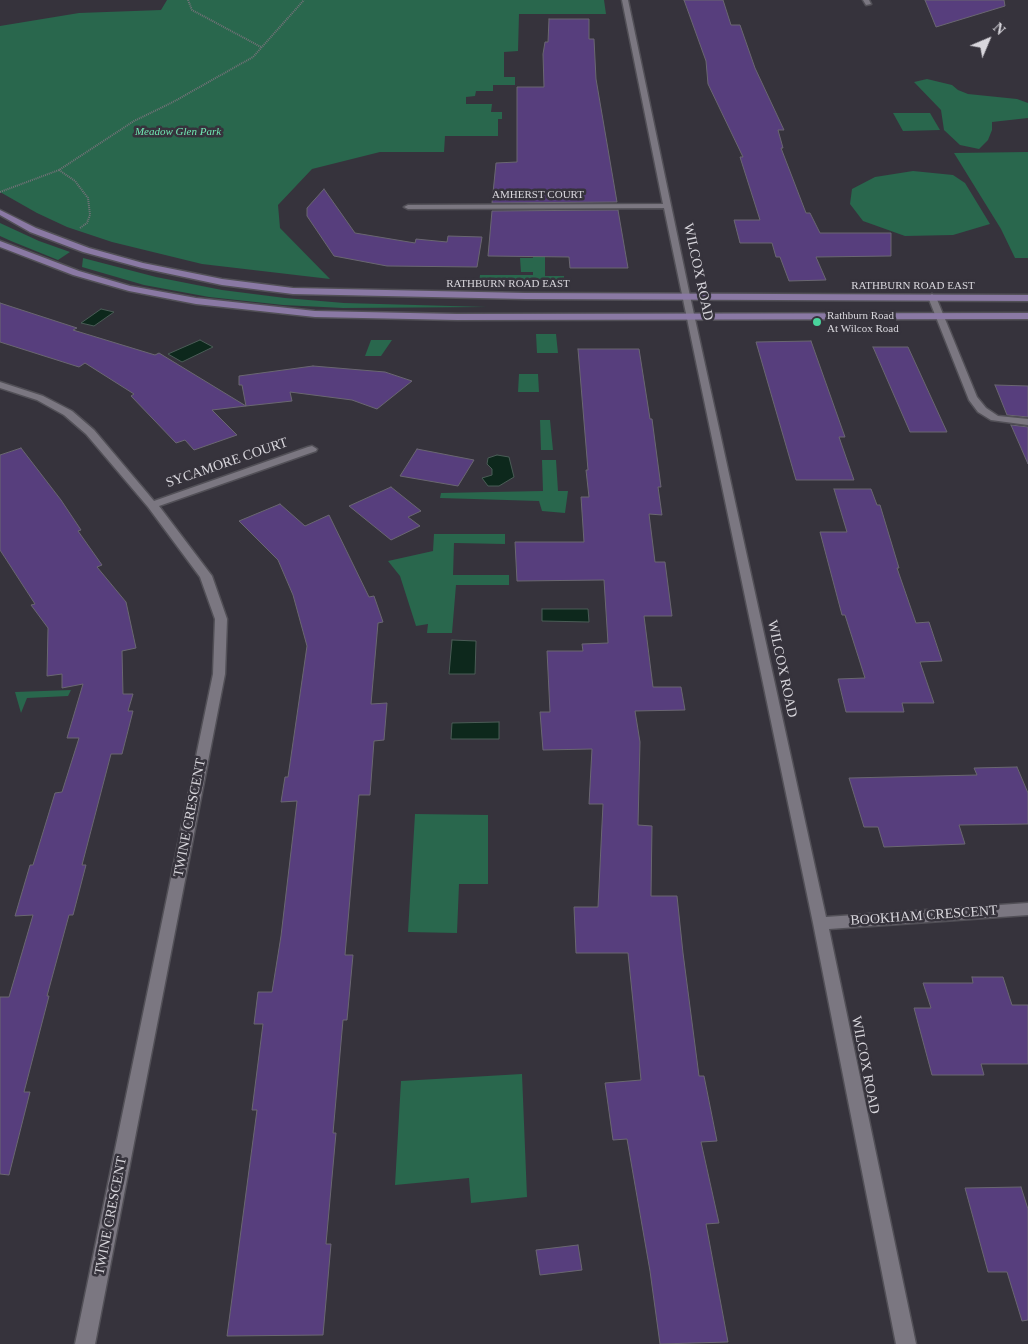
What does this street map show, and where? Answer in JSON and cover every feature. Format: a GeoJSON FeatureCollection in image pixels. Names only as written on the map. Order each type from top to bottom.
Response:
{"type":"FeatureCollection","features":[{"type":"Feature","properties":{"kind":"street","name":"WILCOX ROAD"},"geometry":{"type":"LineString","coordinates":[[625,0],[690,316],[695,332],[820,923],[906,1344]]}},
{"type":"Feature","properties":{"kind":"street","name":"AMHERST COURT"},"geometry":{"type":"LineString","coordinates":[[408,207],[668,206]]}},
{"type":"Feature","properties":{"kind":"street","name":"RATHBURN ROAD EAST"},"geometry":{"type":"LineString","coordinates":[[3,213],[56,240],[142,265],[222,282],[293,291],[367,294],[1028,298]]}},
{"type":"Feature","properties":{"kind":"street"},"geometry":{"type":"LineString","coordinates":[[0,244],[76,273],[130,288],[196,301],[316,314],[438,317],[1028,316]]}},
{"type":"Feature","properties":{"kind":"street"},"geometry":{"type":"LineString","coordinates":[[932,297],[972,398],[982,410],[995,418],[1011,422],[1028,422]]}},
{"type":"Feature","properties":{"kind":"street","name":"TWINE CRESCENT"},"geometry":{"type":"LineString","coordinates":[[0,385],[40,398],[68,412],[90,432],[152,505],[206,576],[221,619],[219,674],[85,1344]]}},
{"type":"Feature","properties":{"kind":"street","name":"SYCAMORE COURT"},"geometry":{"type":"LineString","coordinates":[[152,505],[312,449]]}},
{"type":"Feature","properties":{"kind":"street","name":"BOOKHAM CRESCENT"},"geometry":{"type":"LineString","coordinates":[[820,923],[1028,909]]}},
{"type":"Feature","properties":{"kind":"path"},"geometry":{"type":"LineString","coordinates":[[188,0],[192,10],[261,48]]}},
{"type":"Feature","properties":{"kind":"path"},"geometry":{"type":"LineString","coordinates":[[0,192],[59,170],[134,121],[253,56],[304,0]]}},
{"type":"Feature","properties":{"kind":"path"},"geometry":{"type":"LineString","coordinates":[[59,170],[75,181],[88,198],[90,215],[87,223],[74,233]]}},
{"type":"Feature","properties":{"kind":"green space","name":"Meadow Glen Park"},"geometry":{"type":"Polygon","coordinates":[[[167,0],[604,0],[606,14],[519,14],[518,51],[504,52],[504,77],[515,77],[515,85],[493,85],[493,91],[476,91],[475,96],[466,97],[466,104],[492,104],[491,112],[502,112],[502,119],[498,119],[498,136],[445,136],[444,152],[380,152],[312,169],[278,205],[280,228],[330,279],[202,264],[112,242],[67,227],[0,192],[0,26],[79,13],[161,10],[167,0]]]}},
{"type":"Feature","properties":{"kind":"green space"},"geometry":{"type":"Polygon","coordinates":[[[927,79],[952,85],[968,94],[1017,99],[1028,103],[1028,118],[992,122],[992,130],[988,140],[979,149],[960,145],[944,130],[941,110],[914,82],[927,79]]]}},
{"type":"Feature","properties":{"kind":"green space"},"geometry":{"type":"Polygon","coordinates":[[[893,113],[930,113],[940,130],[903,131],[893,113]]]}},
{"type":"Feature","properties":{"kind":"green space"},"geometry":{"type":"Polygon","coordinates":[[[1028,152],[1028,258],[1015,258],[1001,229],[954,153],[1028,152]]]}},
{"type":"Feature","properties":{"kind":"green space"},"geometry":{"type":"Polygon","coordinates":[[[913,171],[953,175],[965,183],[990,224],[953,235],[905,236],[863,221],[850,204],[852,189],[875,177],[913,171]]]}},
{"type":"Feature","properties":{"kind":"green space"},"geometry":{"type":"Polygon","coordinates":[[[531,216],[545,247],[545,276],[564,276],[564,282],[479,283],[480,275],[533,275],[533,272],[521,272],[520,258],[533,258],[531,216]]]}},
{"type":"Feature","properties":{"kind":"green space"},"geometry":{"type":"Polygon","coordinates":[[[0,223],[39,241],[70,252],[58,260],[11,241],[0,236],[0,223]]]}},
{"type":"Feature","properties":{"kind":"green space"},"geometry":{"type":"Polygon","coordinates":[[[83,258],[156,277],[222,290],[285,298],[344,303],[487,307],[343,308],[283,305],[209,297],[144,285],[82,267],[83,258]]]}},
{"type":"Feature","properties":{"kind":"green space"},"geometry":{"type":"Polygon","coordinates":[[[536,334],[556,334],[558,353],[537,353],[536,334]]]}},
{"type":"Feature","properties":{"kind":"green space"},"geometry":{"type":"Polygon","coordinates":[[[371,340],[392,340],[381,356],[365,356],[371,340]]]}},
{"type":"Feature","properties":{"kind":"green space"},"geometry":{"type":"Polygon","coordinates":[[[519,374],[538,374],[539,392],[518,392],[519,374]]]}},
{"type":"Feature","properties":{"kind":"green space"},"geometry":{"type":"Polygon","coordinates":[[[540,420],[550,420],[553,450],[541,450],[540,420]]]}},
{"type":"Feature","properties":{"kind":"green space"},"geometry":{"type":"Polygon","coordinates":[[[542,460],[556,460],[558,491],[568,491],[565,513],[542,511],[539,501],[440,498],[441,493],[543,491],[542,460]]]}},
{"type":"Feature","properties":{"kind":"green space"},"geometry":{"type":"Polygon","coordinates":[[[434,534],[505,534],[505,544],[454,543],[453,575],[509,575],[509,585],[456,585],[452,633],[427,633],[428,624],[416,626],[400,576],[388,561],[433,551],[434,534]]]}},
{"type":"Feature","properties":{"kind":"green space"},"geometry":{"type":"Polygon","coordinates":[[[71,690],[68,696],[27,698],[21,713],[15,692],[71,690]]]}},
{"type":"Feature","properties":{"kind":"green space"},"geometry":{"type":"Polygon","coordinates":[[[415,814],[488,815],[488,884],[459,884],[457,933],[408,932],[415,814]]]}},
{"type":"Feature","properties":{"kind":"green space"},"geometry":{"type":"Polygon","coordinates":[[[522,1074],[527,1197],[471,1203],[469,1178],[395,1185],[401,1081],[522,1074]]]}},
{"type":"Feature","properties":{"kind":"shaded area"},"geometry":{"type":"Polygon","coordinates":[[[101,309],[114,312],[94,326],[81,323],[101,309]]]}},
{"type":"Feature","properties":{"kind":"shaded area"},"geometry":{"type":"Polygon","coordinates":[[[200,340],[213,347],[182,362],[168,354],[200,340]]]}},
{"type":"Feature","properties":{"kind":"shaded area"},"geometry":{"type":"Polygon","coordinates":[[[497,455],[509,457],[514,477],[499,486],[488,486],[482,478],[492,475],[492,469],[487,464],[488,458],[497,455]]]}},
{"type":"Feature","properties":{"kind":"shaded area"},"geometry":{"type":"Polygon","coordinates":[[[542,609],[588,609],[589,622],[542,621],[542,609]]]}},
{"type":"Feature","properties":{"kind":"shaded area"},"geometry":{"type":"Polygon","coordinates":[[[452,640],[476,641],[475,674],[449,674],[452,640]]]}},
{"type":"Feature","properties":{"kind":"shaded area"},"geometry":{"type":"Polygon","coordinates":[[[499,722],[499,739],[451,739],[452,723],[499,722]]]}},
{"type":"Feature","properties":{"kind":"building"},"geometry":{"type":"Polygon","coordinates":[[[684,0],[723,0],[731,25],[740,25],[755,68],[784,130],[778,130],[783,148],[781,148],[806,213],[810,213],[820,233],[891,233],[891,256],[816,257],[826,280],[789,281],[780,257],[776,257],[772,243],[740,243],[734,220],[760,220],[740,157],[743,157],[708,84],[706,61],[684,0]]]}},
{"type":"Feature","properties":{"kind":"building"},"geometry":{"type":"Polygon","coordinates":[[[925,0],[1004,0],[1005,6],[936,27],[925,0]]]}},
{"type":"Feature","properties":{"kind":"building"},"geometry":{"type":"Polygon","coordinates":[[[549,19],[589,19],[589,39],[594,39],[596,79],[617,202],[492,203],[496,163],[517,162],[517,87],[544,87],[543,54],[545,42],[548,42],[549,19]]]}},
{"type":"Feature","properties":{"kind":"building"},"geometry":{"type":"Polygon","coordinates":[[[324,189],[355,233],[415,243],[416,239],[447,242],[448,236],[482,237],[477,267],[387,266],[334,256],[307,216],[307,208],[324,189]]]}},
{"type":"Feature","properties":{"kind":"building"},"geometry":{"type":"Polygon","coordinates":[[[618,210],[628,268],[570,268],[569,257],[488,256],[492,211],[618,210]]]}},
{"type":"Feature","properties":{"kind":"building"},"geometry":{"type":"Polygon","coordinates":[[[0,303],[77,328],[73,330],[155,355],[159,353],[246,406],[212,410],[237,435],[194,450],[185,440],[176,443],[131,396],[134,394],[85,363],[79,367],[0,342],[0,303]]]}},
{"type":"Feature","properties":{"kind":"building"},"geometry":{"type":"Polygon","coordinates":[[[811,341],[845,437],[839,437],[854,480],[796,480],[756,342],[811,341]]]}},
{"type":"Feature","properties":{"kind":"building"},"geometry":{"type":"Polygon","coordinates":[[[873,347],[908,347],[947,432],[910,432],[873,347]]]}},
{"type":"Feature","properties":{"kind":"building"},"geometry":{"type":"Polygon","coordinates":[[[578,349],[639,349],[650,419],[652,419],[661,487],[658,487],[662,515],[649,514],[655,562],[665,562],[672,616],[644,616],[653,687],[681,687],[685,710],[635,711],[640,742],[638,825],[652,826],[651,896],[677,896],[699,1076],[704,1076],[717,1141],[701,1142],[719,1223],[706,1224],[728,1342],[660,1344],[650,1271],[627,1139],[613,1140],[605,1083],[641,1080],[628,953],[576,953],[574,907],[598,907],[603,804],[589,804],[592,749],[543,750],[540,712],[550,712],[547,651],[583,651],[582,644],[608,643],[604,580],[517,581],[515,542],[584,542],[581,497],[589,497],[578,349]]]}},
{"type":"Feature","properties":{"kind":"building"},"geometry":{"type":"Polygon","coordinates":[[[313,366],[385,372],[412,381],[377,409],[352,400],[290,392],[292,401],[246,406],[242,385],[239,385],[239,376],[313,366]]]}},
{"type":"Feature","properties":{"kind":"building"},"geometry":{"type":"Polygon","coordinates":[[[995,385],[1028,386],[1028,417],[1007,415],[995,385]]]}},
{"type":"Feature","properties":{"kind":"building"},"geometry":{"type":"Polygon","coordinates":[[[1011,425],[1028,427],[1028,464],[1011,425]]]}},
{"type":"Feature","properties":{"kind":"building"},"geometry":{"type":"Polygon","coordinates":[[[21,448],[61,500],[81,530],[78,531],[102,565],[97,567],[126,602],[136,648],[122,651],[123,694],[133,694],[128,711],[133,711],[122,754],[111,754],[82,865],[86,865],[73,915],[69,915],[47,996],[49,996],[24,1092],[30,1092],[9,1175],[0,1174],[0,997],[9,997],[33,915],[15,916],[30,865],[33,865],[55,793],[62,792],[79,738],[67,738],[83,684],[62,688],[62,674],[47,676],[48,628],[31,605],[35,604],[0,550],[0,455],[21,448]]]}},
{"type":"Feature","properties":{"kind":"building"},"geometry":{"type":"Polygon","coordinates":[[[417,449],[474,460],[458,486],[400,476],[417,449]]]}},
{"type":"Feature","properties":{"kind":"building"},"geometry":{"type":"Polygon","coordinates":[[[391,487],[421,511],[408,517],[420,526],[391,540],[349,506],[391,487]]]}},
{"type":"Feature","properties":{"kind":"building"},"geometry":{"type":"Polygon","coordinates":[[[834,489],[871,489],[877,505],[880,505],[899,568],[897,568],[916,623],[929,622],[942,661],[920,662],[934,703],[902,703],[904,712],[846,712],[838,679],[865,678],[845,615],[842,615],[820,532],[847,532],[834,489]]]}},
{"type":"Feature","properties":{"kind":"building"},"geometry":{"type":"Polygon","coordinates":[[[280,504],[305,526],[329,515],[369,597],[374,596],[383,622],[378,623],[371,704],[387,703],[384,740],[374,741],[370,795],[359,795],[345,955],[353,955],[347,1020],[343,1020],[333,1133],[336,1133],[326,1244],[331,1244],[323,1335],[227,1336],[257,1110],[252,1110],[263,1024],[254,1024],[258,992],[272,992],[281,936],[297,801],[281,802],[285,777],[288,777],[307,646],[293,595],[278,560],[239,521],[280,504]]]}},
{"type":"Feature","properties":{"kind":"building"},"geometry":{"type":"Polygon","coordinates":[[[1017,767],[1028,793],[1028,824],[959,825],[965,844],[884,847],[878,827],[864,827],[849,778],[977,775],[974,768],[1017,767]]]}},
{"type":"Feature","properties":{"kind":"building"},"geometry":{"type":"Polygon","coordinates":[[[972,977],[1003,977],[1012,1005],[1028,1005],[1028,1064],[981,1064],[984,1075],[932,1075],[914,1008],[931,1008],[923,983],[973,983],[972,977]]]}},
{"type":"Feature","properties":{"kind":"building"},"geometry":{"type":"Polygon","coordinates":[[[1021,1187],[1028,1209],[1028,1320],[1022,1321],[1007,1272],[988,1272],[965,1188],[1021,1187]]]}},
{"type":"Feature","properties":{"kind":"building"},"geometry":{"type":"Polygon","coordinates":[[[578,1245],[582,1270],[540,1275],[536,1250],[578,1245]]]}},
{"type":"Feature","properties":{"kind":"place","name":"Rathburn Road At Wilcox Road"},"geometry":{"type":"Point","coordinates":[817,322]}}]}
